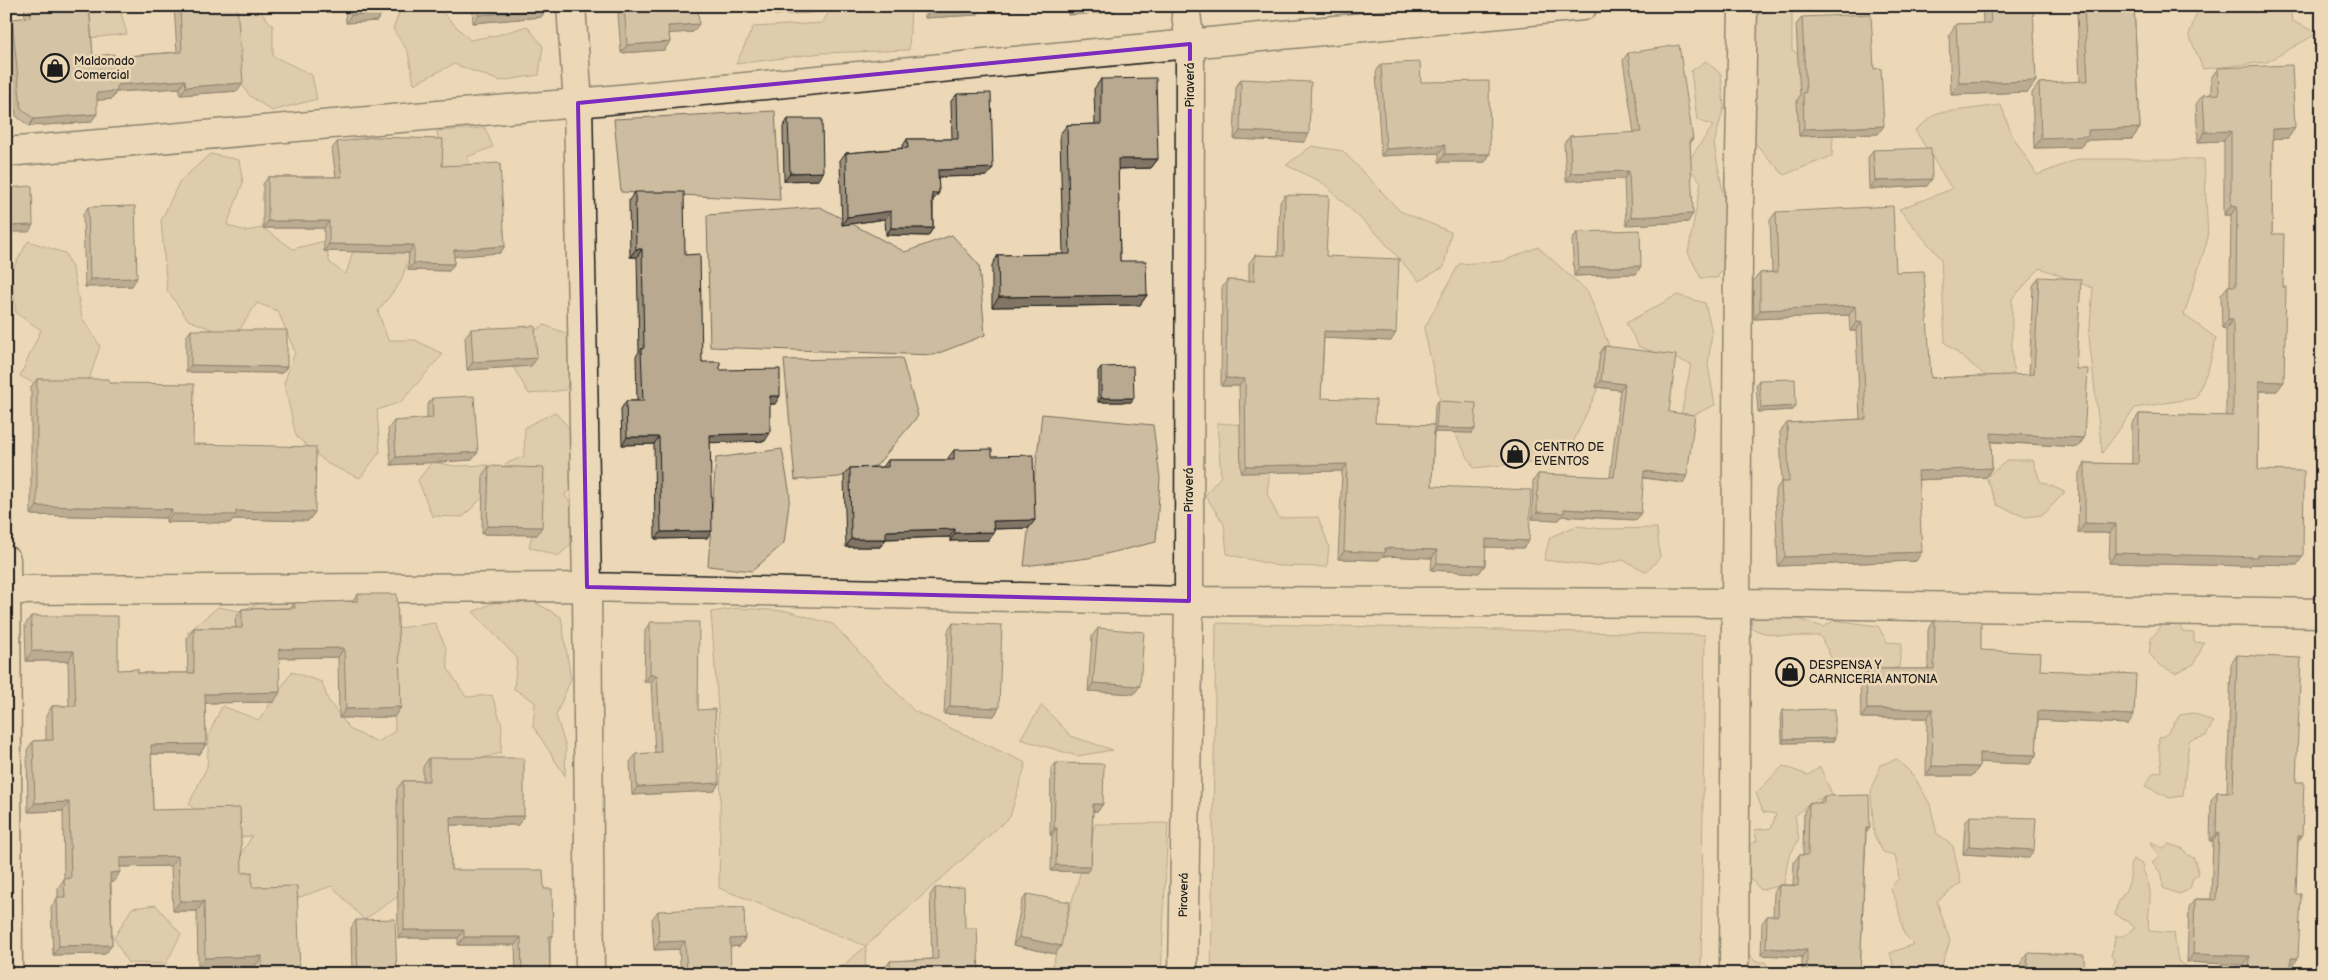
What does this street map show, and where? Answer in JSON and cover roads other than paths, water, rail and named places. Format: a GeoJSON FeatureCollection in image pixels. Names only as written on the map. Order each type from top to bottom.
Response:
{"type":"FeatureCollection","features":[{"type":"Feature","properties":{"kind":"street"},"geometry":{"type":"LineString","coordinates":[[571,6],[578,103],[587,588],[590,974]]}},
{"type":"Feature","properties":{"kind":"street","name":"Piraverá"},"geometry":{"type":"LineString","coordinates":[[1182,974],[1189,601],[1190,44],[1185,6]]}},
{"type":"Feature","properties":{"kind":"street"},"geometry":{"type":"LineString","coordinates":[[6,152],[578,103],[1583,6]]}},
{"type":"Feature","properties":{"kind":"street"},"geometry":{"type":"LineString","coordinates":[[1734,974],[1738,603],[1738,244],[1743,6]]}},
{"type":"Feature","properties":{"kind":"street"},"geometry":{"type":"LineString","coordinates":[[6,560],[8,974]]}},
{"type":"Feature","properties":{"kind":"street"},"geometry":{"type":"LineString","coordinates":[[7,590],[587,588],[1189,601],[1738,603],[2322,613]]}},
{"type":"Feature","properties":{"kind":"place","name":"Maldonado Comercial"},"geometry":{"type":"Point","coordinates":[55,68]}},
{"type":"Feature","properties":{"kind":"place","name":"CENTRO DE EVENTOS"},"geometry":{"type":"Point","coordinates":[1515,454]}},
{"type":"Feature","properties":{"kind":"place","name":"DESPENSA Y CARNICERIA ANTONIA"},"geometry":{"type":"Point","coordinates":[1790,672]}}]}
